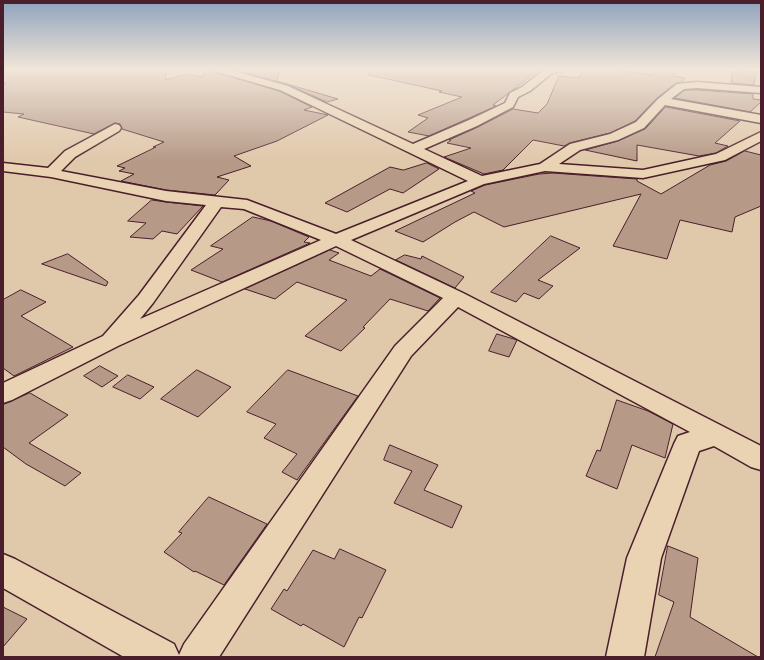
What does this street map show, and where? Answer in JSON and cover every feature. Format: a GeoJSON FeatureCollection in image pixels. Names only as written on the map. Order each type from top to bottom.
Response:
{"type":"FeatureCollection","features":[{"type":"Feature","properties":{"kind":"street"},"geometry":{"type":"LineString","coordinates":[[309,100],[480,181]]}},
{"type":"Feature","properties":{"kind":"street"},"geometry":{"type":"LineString","coordinates":[[413,149],[473,123],[509,105],[512,100]]}},
{"type":"Feature","properties":{"kind":"street"},"geometry":{"type":"LineString","coordinates":[[545,167],[575,147],[614,137],[640,125],[662,101],[761,119]]}},
{"type":"Feature","properties":{"kind":"street"},"geometry":{"type":"LineString","coordinates":[[51,173],[70,154],[115,128]]}},
{"type":"Feature","properties":{"kind":"street"},"geometry":{"type":"LineString","coordinates":[[3,394],[110,341],[337,240],[480,181],[545,167],[643,174],[720,157],[761,136]]}},
{"type":"Feature","properties":{"kind":"street"},"geometry":{"type":"LineString","coordinates":[[3,167],[51,173],[166,196],[247,205],[337,240],[456,297],[761,459]]}},
{"type":"Feature","properties":{"kind":"street"},"geometry":{"type":"LineString","coordinates":[[110,341],[146,299],[217,202]]}},
{"type":"Feature","properties":{"kind":"street"},"geometry":{"type":"LineString","coordinates":[[197,657],[403,351],[456,297]]}},
{"type":"Feature","properties":{"kind":"street"},"geometry":{"type":"LineString","coordinates":[[625,657],[644,558],[688,444],[716,434]]}},
{"type":"Feature","properties":{"kind":"street"},"geometry":{"type":"LineString","coordinates":[[3,570],[161,657]]}},
{"type":"Feature","properties":{"kind":"building"},"geometry":{"type":"Polygon","coordinates":[[[3,100],[297,100],[312,107],[304,110],[328,115],[277,141],[234,156],[251,166],[217,177],[229,180],[215,195],[166,190],[121,181],[134,174],[119,171],[125,168],[117,166],[164,142],[122,129],[120,124],[115,123],[94,134],[18,117],[24,114],[3,112],[3,100]]]}},
{"type":"Feature","properties":{"kind":"building"},"geometry":{"type":"Polygon","coordinates":[[[322,100],[335,100],[327,102],[322,100]]]}},
{"type":"Feature","properties":{"kind":"building"},"geometry":{"type":"Polygon","coordinates":[[[455,100],[500,100],[493,105],[496,106],[429,136],[408,132],[428,118],[418,115],[455,100]]]}},
{"type":"Feature","properties":{"kind":"building"},"geometry":{"type":"Polygon","coordinates":[[[549,100],[655,100],[635,121],[610,133],[570,143],[564,146],[533,140],[503,170],[484,174],[444,157],[471,148],[447,143],[451,140],[449,140],[513,109],[538,113],[547,104],[549,100]]]}},
{"type":"Feature","properties":{"kind":"building"},"geometry":{"type":"Polygon","coordinates":[[[685,100],[761,100],[761,102],[750,112],[685,100]]]}},
{"type":"Feature","properties":{"kind":"building"},"geometry":{"type":"Polygon","coordinates":[[[666,107],[740,121],[715,143],[728,146],[716,153],[699,156],[637,145],[637,161],[585,150],[618,141],[645,129],[666,107]]]}},
{"type":"Feature","properties":{"kind":"building"},"geometry":{"type":"Polygon","coordinates":[[[745,151],[761,155],[761,206],[735,217],[732,232],[680,220],[667,259],[613,246],[641,194],[504,227],[474,212],[423,242],[395,231],[475,193],[471,191],[485,185],[539,174],[553,173],[637,179],[637,181],[661,194],[710,165],[726,161],[745,151]]]}},
{"type":"Feature","properties":{"kind":"building"},"geometry":{"type":"Polygon","coordinates":[[[427,163],[439,169],[403,193],[390,189],[347,212],[325,203],[390,167],[403,170],[427,163]]]}},
{"type":"Feature","properties":{"kind":"building"},"geometry":{"type":"Polygon","coordinates":[[[152,200],[203,206],[177,234],[162,231],[153,239],[130,237],[146,223],[128,221],[152,200]]]}},
{"type":"Feature","properties":{"kind":"building"},"geometry":{"type":"Polygon","coordinates":[[[253,217],[271,221],[309,237],[304,242],[310,243],[222,282],[191,270],[223,249],[211,246],[253,217]]]}},
{"type":"Feature","properties":{"kind":"building"},"geometry":{"type":"Polygon","coordinates":[[[551,236],[580,248],[538,280],[553,286],[539,299],[524,293],[516,302],[491,292],[551,236]]]}},
{"type":"Feature","properties":{"kind":"building"},"geometry":{"type":"Polygon","coordinates":[[[330,250],[339,253],[329,260],[371,276],[380,269],[440,298],[428,311],[390,299],[363,327],[365,328],[341,351],[305,336],[347,300],[297,282],[275,299],[245,289],[330,250]]]}},
{"type":"Feature","properties":{"kind":"building"},"geometry":{"type":"Polygon","coordinates":[[[68,254],[108,282],[106,286],[42,264],[68,254]]]}},
{"type":"Feature","properties":{"kind":"building"},"geometry":{"type":"Polygon","coordinates":[[[405,255],[421,259],[422,256],[464,277],[455,288],[396,260],[405,255]]]}},
{"type":"Feature","properties":{"kind":"building"},"geometry":{"type":"Polygon","coordinates":[[[21,290],[46,302],[21,316],[73,347],[14,376],[3,368],[3,300],[21,290]]]}},
{"type":"Feature","properties":{"kind":"building"},"geometry":{"type":"Polygon","coordinates":[[[497,334],[517,340],[509,357],[489,351],[497,334]]]}},
{"type":"Feature","properties":{"kind":"building"},"geometry":{"type":"Polygon","coordinates":[[[100,366],[118,376],[102,387],[84,376],[100,366]]]}},
{"type":"Feature","properties":{"kind":"building"},"geometry":{"type":"Polygon","coordinates":[[[197,370],[231,387],[198,417],[161,399],[197,370]]]}},
{"type":"Feature","properties":{"kind":"building"},"geometry":{"type":"Polygon","coordinates":[[[288,370],[358,396],[297,480],[282,472],[297,454],[264,438],[276,424],[247,412],[288,370]]]}},
{"type":"Feature","properties":{"kind":"building"},"geometry":{"type":"Polygon","coordinates":[[[128,375],[154,387],[140,399],[113,387],[128,375]]]}},
{"type":"Feature","properties":{"kind":"building"},"geometry":{"type":"Polygon","coordinates":[[[30,393],[68,415],[29,443],[81,473],[65,486],[26,464],[3,447],[3,405],[30,393]]]}},
{"type":"Feature","properties":{"kind":"building"},"geometry":{"type":"Polygon","coordinates":[[[617,400],[648,411],[673,424],[665,458],[632,445],[617,489],[586,476],[597,450],[600,451],[617,400]]]}},
{"type":"Feature","properties":{"kind":"building"},"geometry":{"type":"Polygon","coordinates":[[[390,445],[438,465],[424,490],[462,506],[452,528],[394,503],[412,471],[384,460],[390,445]]]}},
{"type":"Feature","properties":{"kind":"building"},"geometry":{"type":"Polygon","coordinates":[[[209,497],[267,524],[224,585],[195,571],[194,572],[164,552],[182,533],[179,532],[209,497]]]}},
{"type":"Feature","properties":{"kind":"building"},"geometry":{"type":"Polygon","coordinates":[[[668,546],[698,558],[690,617],[758,657],[655,657],[674,602],[659,595],[668,546]]]}},
{"type":"Feature","properties":{"kind":"building"},"geometry":{"type":"Polygon","coordinates":[[[340,549],[386,570],[362,618],[359,617],[344,647],[303,624],[301,626],[271,609],[284,589],[287,591],[313,550],[334,559],[340,549]]]}},
{"type":"Feature","properties":{"kind":"building"},"geometry":{"type":"Polygon","coordinates":[[[3,607],[27,619],[3,647],[3,607]]]}}]}
